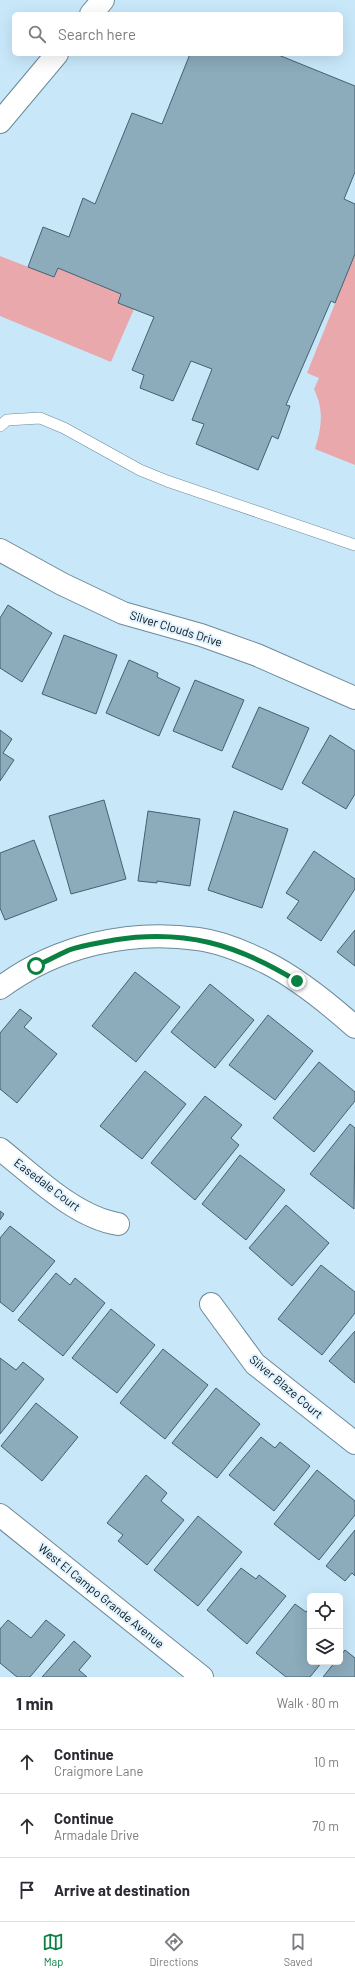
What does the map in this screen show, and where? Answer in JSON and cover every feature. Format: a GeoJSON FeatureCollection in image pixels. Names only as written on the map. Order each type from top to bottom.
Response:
{"type":"FeatureCollection","features":[{"type":"Feature","properties":{"kind":"street"},"geometry":{"type":"LineString","coordinates":[[93,12],[103,0]]}},
{"type":"Feature","properties":{"kind":"street"},"geometry":{"type":"LineString","coordinates":[[0,122],[55,56]]}},
{"type":"Feature","properties":{"kind":"street","name":"Silver Clouds Drive"},"geometry":{"type":"LineString","coordinates":[[0,550],[62,584],[123,612],[201,635],[257,655],[355,698]]}},
{"type":"Feature","properties":{"kind":"street"},"geometry":{"type":"LineString","coordinates":[[0,988],[36,966],[70,950],[133,937],[199,939],[232,949],[267,963],[297,981],[355,1027]]}},
{"type":"Feature","properties":{"kind":"street","name":"Easedale Court"},"geometry":{"type":"LineString","coordinates":[[0,1149],[75,1208],[102,1222],[118,1224]]}},
{"type":"Feature","properties":{"kind":"street","name":"Silver Blaze Court"},"geometry":{"type":"LineString","coordinates":[[211,1304],[255,1364],[355,1443]]}},
{"type":"Feature","properties":{"kind":"street","name":"West El Campo Grande Avenue"},"geometry":{"type":"LineString","coordinates":[[0,1515],[202,1677]]}},
{"type":"Feature","properties":{"kind":"lane"},"geometry":{"type":"LineString","coordinates":[[0,426],[7,420],[40,418],[64,428],[140,470],[167,481],[313,529],[355,545]]}},
{"type":"Feature","properties":{"kind":"shaded area"},"geometry":{"type":"Polygon","coordinates":[[[355,254],[355,465],[315,449],[319,433],[321,411],[314,389],[319,378],[307,373],[355,254]]]}},
{"type":"Feature","properties":{"kind":"shaded area"},"geometry":{"type":"Polygon","coordinates":[[[0,256],[54,277],[58,268],[121,294],[118,303],[134,309],[111,362],[0,316],[0,256]]]}},
{"type":"Feature","properties":{"kind":"building"},"geometry":{"type":"Polygon","coordinates":[[[189,56],[281,56],[355,86],[355,172],[344,199],[355,204],[355,254],[335,303],[331,301],[286,405],[290,406],[278,439],[272,436],[258,470],[196,444],[204,424],[192,420],[212,369],[191,361],[173,401],[140,388],[144,375],[132,370],[154,317],[118,303],[121,294],[58,268],[54,277],[28,267],[43,227],[69,237],[83,198],[95,204],[132,113],[162,124],[189,56]]]}},
{"type":"Feature","properties":{"kind":"building"},"geometry":{"type":"Polygon","coordinates":[[[8,605],[52,633],[22,682],[0,668],[0,618],[8,605]]]}},
{"type":"Feature","properties":{"kind":"building"},"geometry":{"type":"Polygon","coordinates":[[[64,635],[117,655],[96,714],[42,694],[64,635]]]}},
{"type":"Feature","properties":{"kind":"building"},"geometry":{"type":"Polygon","coordinates":[[[129,660],[158,673],[157,677],[180,688],[159,736],[106,713],[129,660]]]}},
{"type":"Feature","properties":{"kind":"building"},"geometry":{"type":"Polygon","coordinates":[[[195,680],[244,700],[222,751],[173,731],[195,680]]]}},
{"type":"Feature","properties":{"kind":"building"},"geometry":{"type":"Polygon","coordinates":[[[259,707],[309,728],[282,790],[232,767],[259,707]]]}},
{"type":"Feature","properties":{"kind":"building"},"geometry":{"type":"Polygon","coordinates":[[[0,730],[12,739],[3,753],[14,760],[0,781],[0,730]]]}},
{"type":"Feature","properties":{"kind":"building"},"geometry":{"type":"Polygon","coordinates":[[[330,735],[355,751],[355,794],[346,809],[302,783],[330,735]]]}},
{"type":"Feature","properties":{"kind":"building"},"geometry":{"type":"Polygon","coordinates":[[[104,800],[126,879],[71,894],[49,816],[104,800]]]}},
{"type":"Feature","properties":{"kind":"building"},"geometry":{"type":"Polygon","coordinates":[[[148,811],[200,819],[190,886],[157,881],[157,883],[138,881],[148,811]]]}},
{"type":"Feature","properties":{"kind":"building"},"geometry":{"type":"Polygon","coordinates":[[[234,811],[288,829],[262,908],[208,890],[234,811]]]}},
{"type":"Feature","properties":{"kind":"building"},"geometry":{"type":"Polygon","coordinates":[[[34,840],[57,900],[5,920],[0,908],[0,853],[34,840]]]}},
{"type":"Feature","properties":{"kind":"building"},"geometry":{"type":"Polygon","coordinates":[[[314,851],[355,879],[355,889],[321,941],[287,918],[299,901],[286,893],[314,851]]]}},
{"type":"Feature","properties":{"kind":"building"},"geometry":{"type":"Polygon","coordinates":[[[355,930],[355,966],[337,952],[355,930]]]}},
{"type":"Feature","properties":{"kind":"building"},"geometry":{"type":"Polygon","coordinates":[[[135,972],[180,1007],[136,1062],[92,1026],[135,972]]]}},
{"type":"Feature","properties":{"kind":"building"},"geometry":{"type":"Polygon","coordinates":[[[210,984],[254,1020],[215,1068],[171,1032],[210,984]]]}},
{"type":"Feature","properties":{"kind":"building"},"geometry":{"type":"Polygon","coordinates":[[[20,1009],[32,1018],[24,1027],[57,1054],[17,1103],[0,1089],[0,1033],[20,1009]]]}},
{"type":"Feature","properties":{"kind":"building"},"geometry":{"type":"Polygon","coordinates":[[[268,1015],[313,1051],[275,1100],[229,1065],[268,1015]]]}},
{"type":"Feature","properties":{"kind":"building"},"geometry":{"type":"Polygon","coordinates":[[[319,1062],[355,1092],[355,1101],[314,1152],[273,1118],[319,1062]]]}},
{"type":"Feature","properties":{"kind":"building"},"geometry":{"type":"Polygon","coordinates":[[[145,1071],[186,1104],[142,1159],[100,1126],[145,1071]]]}},
{"type":"Feature","properties":{"kind":"building"},"geometry":{"type":"Polygon","coordinates":[[[205,1096],[242,1125],[231,1138],[239,1145],[195,1200],[151,1163],[205,1096]]]}},
{"type":"Feature","properties":{"kind":"building"},"geometry":{"type":"Polygon","coordinates":[[[350,1124],[355,1128],[354,1209],[310,1174],[350,1124]]]}},
{"type":"Feature","properties":{"kind":"building"},"geometry":{"type":"Polygon","coordinates":[[[240,1155],[285,1190],[246,1240],[202,1204],[240,1155]]]}},
{"type":"Feature","properties":{"kind":"building"},"geometry":{"type":"Polygon","coordinates":[[[286,1205],[329,1243],[292,1286],[249,1248],[286,1205]]]}},
{"type":"Feature","properties":{"kind":"building"},"geometry":{"type":"Polygon","coordinates":[[[0,1211],[4,1214],[0,1220],[0,1211]]]}},
{"type":"Feature","properties":{"kind":"building"},"geometry":{"type":"Polygon","coordinates":[[[10,1226],[55,1261],[13,1312],[0,1302],[0,1238],[10,1226]]]}},
{"type":"Feature","properties":{"kind":"building"},"geometry":{"type":"Polygon","coordinates":[[[321,1265],[355,1292],[355,1313],[322,1355],[278,1319],[321,1265]]]}},
{"type":"Feature","properties":{"kind":"building"},"geometry":{"type":"Polygon","coordinates":[[[56,1273],[70,1285],[75,1278],[105,1303],[63,1356],[18,1320],[56,1273]]]}},
{"type":"Feature","properties":{"kind":"building"},"geometry":{"type":"Polygon","coordinates":[[[111,1309],[155,1345],[117,1393],[72,1358],[111,1309]]]}},
{"type":"Feature","properties":{"kind":"building"},"geometry":{"type":"Polygon","coordinates":[[[355,1331],[355,1383],[329,1361],[355,1331]]]}},
{"type":"Feature","properties":{"kind":"building"},"geometry":{"type":"Polygon","coordinates":[[[163,1349],[208,1385],[165,1439],[120,1403],[163,1349]]]}},
{"type":"Feature","properties":{"kind":"building"},"geometry":{"type":"Polygon","coordinates":[[[0,1358],[16,1370],[23,1362],[44,1379],[0,1434],[0,1358]]]}},
{"type":"Feature","properties":{"kind":"building"},"geometry":{"type":"Polygon","coordinates":[[[216,1388],[260,1424],[217,1478],[172,1443],[216,1388]]]}},
{"type":"Feature","properties":{"kind":"building"},"geometry":{"type":"Polygon","coordinates":[[[36,1403],[78,1437],[42,1481],[1,1446],[36,1403]]]}},
{"type":"Feature","properties":{"kind":"building"},"geometry":{"type":"Polygon","coordinates":[[[261,1437],[275,1448],[280,1442],[310,1466],[274,1511],[229,1475],[261,1437]]]}},
{"type":"Feature","properties":{"kind":"building"},"geometry":{"type":"Polygon","coordinates":[[[317,1470],[355,1501],[355,1515],[319,1560],[274,1524],[317,1470]]]}},
{"type":"Feature","properties":{"kind":"building"},"geometry":{"type":"Polygon","coordinates":[[[146,1475],[167,1493],[161,1501],[184,1520],[147,1565],[118,1541],[123,1535],[107,1523],[146,1475]]]}},
{"type":"Feature","properties":{"kind":"building"},"geometry":{"type":"Polygon","coordinates":[[[198,1516],[242,1552],[198,1606],[154,1570],[198,1516]]]}},
{"type":"Feature","properties":{"kind":"building"},"geometry":{"type":"Polygon","coordinates":[[[355,1530],[355,1576],[352,1573],[345,1581],[326,1566],[355,1530]]]}},
{"type":"Feature","properties":{"kind":"building"},"geometry":{"type":"Polygon","coordinates":[[[241,1568],[256,1579],[259,1575],[286,1596],[247,1644],[207,1610],[241,1568]]]}},
{"type":"Feature","properties":{"kind":"building"},"geometry":{"type":"Polygon","coordinates":[[[295,1604],[306,1612],[307,1611],[307,1665],[320,1665],[310,1677],[286,1677],[256,1653],[295,1604]]]}},
{"type":"Feature","properties":{"kind":"building"},"geometry":{"type":"Polygon","coordinates":[[[8,1620],[31,1638],[46,1620],[65,1635],[30,1677],[17,1677],[0,1663],[0,1629],[8,1620]]]}},
{"type":"Feature","properties":{"kind":"building"},"geometry":{"type":"Polygon","coordinates":[[[74,1641],[91,1656],[79,1670],[87,1677],[42,1677],[74,1641]]]}},
{"type":"Feature","properties":{"kind":"building"},"geometry":{"type":"Polygon","coordinates":[[[345,1650],[355,1658],[355,1677],[323,1677],[333,1665],[343,1665],[343,1652],[345,1650]]]}},
{"type":"Feature","properties":{"kind":"route"},"geometry":{"type":"LineString","coordinates":[[36,966],[70,950],[99,943],[133,937],[165,937],[199,939],[232,949],[267,963],[297,981]]}}]}
